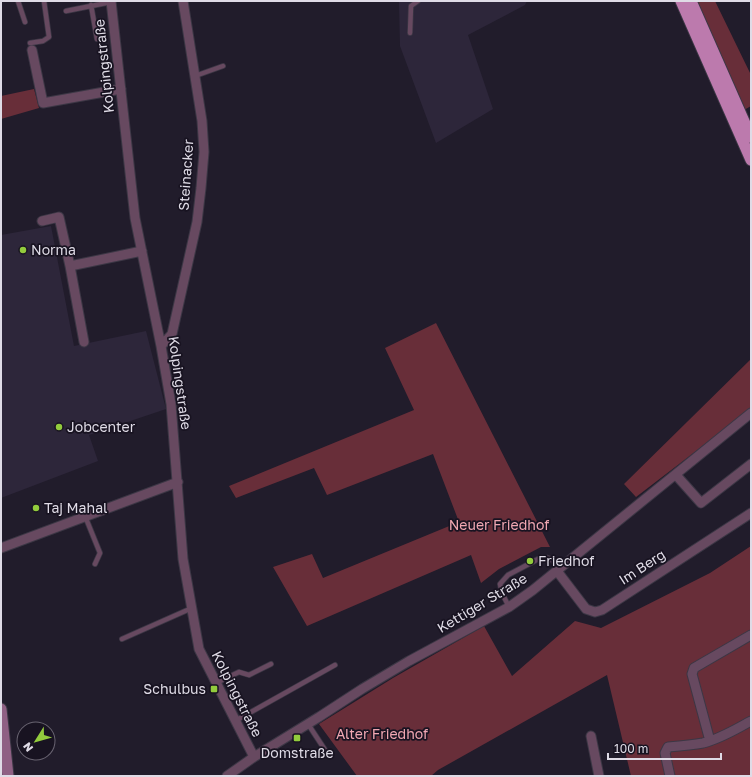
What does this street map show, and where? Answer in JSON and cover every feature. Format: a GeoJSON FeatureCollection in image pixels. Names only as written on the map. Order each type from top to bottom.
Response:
{"type":"FeatureCollection","features":[{"type":"Feature","properties":{"kind":"highway"},"geometry":{"type":"LineString","coordinates":[[681,1],[751,160]]}},
{"type":"Feature","properties":{"kind":"highway"},"geometry":{"type":"LineString","coordinates":[[691,1],[751,137]]}},
{"type":"Feature","properties":{"kind":"main road"},"geometry":{"type":"LineString","coordinates":[[1,709],[8,776]]}},
{"type":"Feature","properties":{"kind":"street","name":"Kolpingstraße"},"geometry":{"type":"LineString","coordinates":[[111,1],[135,218],[161,346],[171,404],[183,559],[199,649],[254,757]]}},
{"type":"Feature","properties":{"kind":"street","name":"Steinacker"},"geometry":{"type":"LineString","coordinates":[[161,346],[172,334],[197,222],[202,188],[204,152],[202,121],[183,1]]}},
{"type":"Feature","properties":{"kind":"street"},"geometry":{"type":"LineString","coordinates":[[31,44],[43,103],[121,89]]}},
{"type":"Feature","properties":{"kind":"street"},"geometry":{"type":"LineString","coordinates":[[42,221],[59,217],[84,342]]}},
{"type":"Feature","properties":{"kind":"street"},"geometry":{"type":"LineString","coordinates":[[70,266],[142,251]]}},
{"type":"Feature","properties":{"kind":"street","name":"Kettiger Straße"},"geometry":{"type":"LineString","coordinates":[[227,776],[254,757],[362,689],[409,661],[508,607],[533,590],[751,413]]}},
{"type":"Feature","properties":{"kind":"street"},"geometry":{"type":"LineString","coordinates":[[676,475],[701,503],[751,464]]}},
{"type":"Feature","properties":{"kind":"street"},"geometry":{"type":"LineString","coordinates":[[1,548],[178,482]]}},
{"type":"Feature","properties":{"kind":"street","name":"Im Berg"},"geometry":{"type":"LineString","coordinates":[[559,570],[586,608],[594,612],[602,610],[751,513]]}},
{"type":"Feature","properties":{"kind":"street"},"geometry":{"type":"LineString","coordinates":[[710,740],[692,674],[694,668],[751,635]]}},
{"type":"Feature","properties":{"kind":"street"},"geometry":{"type":"LineString","coordinates":[[670,776],[665,753],[668,747],[702,743],[720,737],[751,721]]}},
{"type":"Feature","properties":{"kind":"street"},"geometry":{"type":"LineString","coordinates":[[591,736],[599,776]]}},
{"type":"Feature","properties":{"kind":"lane"},"geometry":{"type":"LineString","coordinates":[[18,1],[25,22]]}},
{"type":"Feature","properties":{"kind":"lane"},"geometry":{"type":"LineString","coordinates":[[31,44],[43,41],[49,37],[44,1]]}},
{"type":"Feature","properties":{"kind":"lane"},"geometry":{"type":"LineString","coordinates":[[66,10],[111,1]]}},
{"type":"Feature","properties":{"kind":"lane"},"geometry":{"type":"LineString","coordinates":[[410,33],[411,6],[418,1]]}},
{"type":"Feature","properties":{"kind":"lane"},"geometry":{"type":"LineString","coordinates":[[91,6],[97,39]]}},
{"type":"Feature","properties":{"kind":"lane"},"geometry":{"type":"LineString","coordinates":[[195,76],[223,66]]}},
{"type":"Feature","properties":{"kind":"lane"},"geometry":{"type":"LineString","coordinates":[[85,516],[100,553],[95,564]]}},
{"type":"Feature","properties":{"kind":"lane"},"geometry":{"type":"LineString","coordinates":[[508,607],[500,584],[508,575],[542,557],[548,557],[553,561],[559,570]]}},
{"type":"Feature","properties":{"kind":"lane"},"geometry":{"type":"LineString","coordinates":[[122,639],[192,608]]}},
{"type":"Feature","properties":{"kind":"lane"},"geometry":{"type":"LineString","coordinates":[[216,683],[239,672],[248,675],[271,664]]}},
{"type":"Feature","properties":{"kind":"lane"},"geometry":{"type":"LineString","coordinates":[[236,721],[335,665]]}},
{"type":"Feature","properties":{"kind":"lane"},"geometry":{"type":"LineString","coordinates":[[308,724],[329,756]]}},
{"type":"Feature","properties":{"kind":"shaded area"},"geometry":{"type":"Polygon","coordinates":[[[399,1],[527,1],[525,5],[468,35],[493,109],[436,143],[400,46],[399,1]]]}},
{"type":"Feature","properties":{"kind":"shaded area"},"geometry":{"type":"Polygon","coordinates":[[[51,226],[74,346],[146,331],[166,409],[89,435],[98,461],[1,498],[1,235],[51,226]]]}},
{"type":"Feature","properties":{"kind":"green space"},"geometry":{"type":"Polygon","coordinates":[[[696,1],[715,1],[751,75],[751,106],[744,110],[696,1]]]}},
{"type":"Feature","properties":{"kind":"green space"},"geometry":{"type":"Polygon","coordinates":[[[34,89],[39,108],[1,119],[1,96],[34,89]]]}},
{"type":"Feature","properties":{"kind":"green space","name":"Neuer Friedhof"},"geometry":{"type":"Polygon","coordinates":[[[436,323],[550,547],[541,547],[499,569],[481,583],[471,555],[307,626],[273,567],[312,554],[323,578],[459,522],[433,454],[327,495],[314,468],[236,498],[229,486],[414,410],[385,348],[436,323]]]}},
{"type":"Feature","properties":{"kind":"green space"},"geometry":{"type":"Polygon","coordinates":[[[751,359],[751,409],[636,497],[624,484],[751,359]]]}},
{"type":"Feature","properties":{"kind":"green space","name":"Alter Friedhof"},"geometry":{"type":"Polygon","coordinates":[[[751,546],[751,776],[631,776],[607,675],[438,770],[431,776],[357,776],[319,724],[393,678],[484,626],[512,676],[575,621],[601,628],[710,573],[751,546]]]}},
{"type":"Feature","properties":{"kind":"place","name":"Norma"},"geometry":{"type":"Point","coordinates":[23,250]}},
{"type":"Feature","properties":{"kind":"place","name":"Jobcenter"},"geometry":{"type":"Point","coordinates":[59,427]}},
{"type":"Feature","properties":{"kind":"place","name":"Taj Mahal"},"geometry":{"type":"Point","coordinates":[36,508]}},
{"type":"Feature","properties":{"kind":"place","name":"Friedhof"},"geometry":{"type":"Point","coordinates":[530,561]}},
{"type":"Feature","properties":{"kind":"place","name":"Schulbus"},"geometry":{"type":"Point","coordinates":[214,689]}},
{"type":"Feature","properties":{"kind":"place","name":"Domstraße"},"geometry":{"type":"Point","coordinates":[297,738]}}]}
